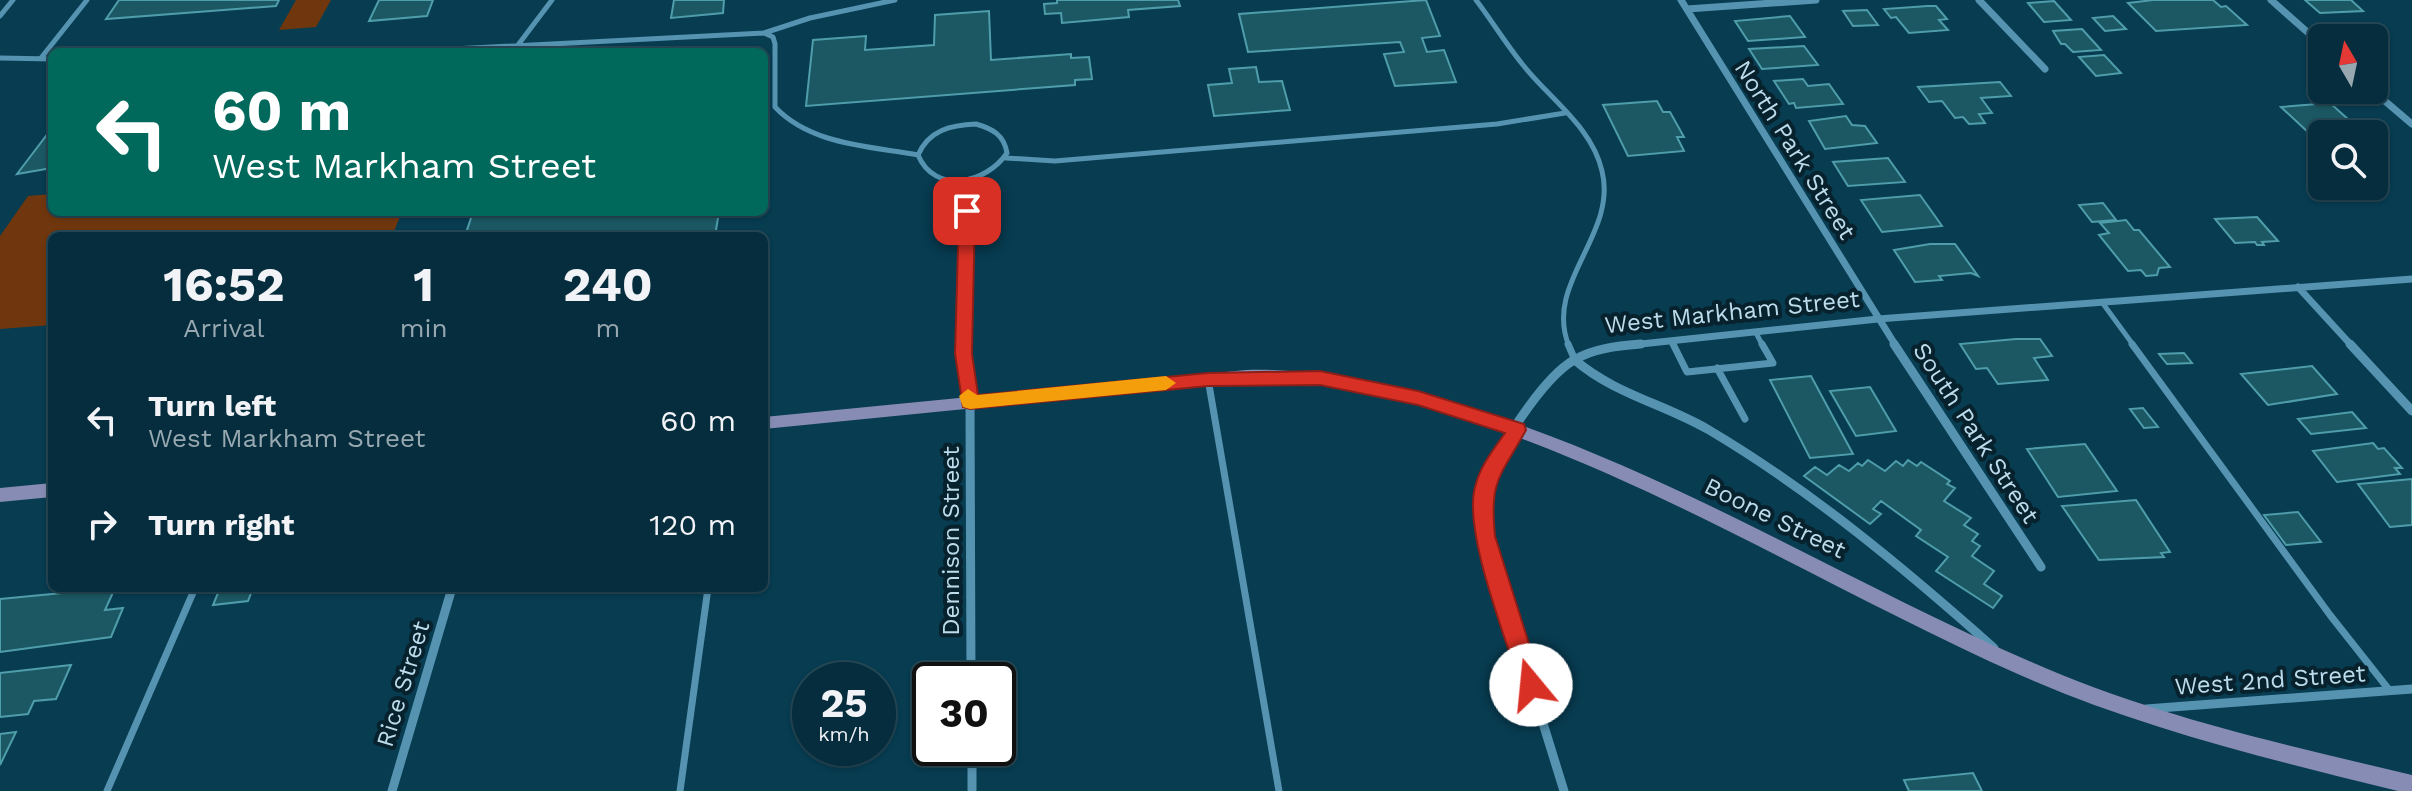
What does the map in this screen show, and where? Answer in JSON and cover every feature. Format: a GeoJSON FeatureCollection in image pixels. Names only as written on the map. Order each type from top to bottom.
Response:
{"type":"FeatureCollection","features":[{"type":"Feature","properties":{"kind":"main road"},"geometry":{"type":"LineString","coordinates":[[768,423],[1208,379],[1320,378],[1418,398],[1517,430]]}},
{"type":"Feature","properties":{"kind":"main road","name":"Boone Street"},"geometry":{"type":"LineString","coordinates":[[1517,430],[1642,482],[2008,660],[2131,711],[2412,785]]}},
{"type":"Feature","properties":{"kind":"main road"},"geometry":{"type":"LineString","coordinates":[[0,495],[48,490]]}},
{"type":"Feature","properties":{"kind":"street","name":"North Park Street"},"geometry":{"type":"LineString","coordinates":[[1681,0],[1878,319]]}},
{"type":"Feature","properties":{"kind":"street"},"geometry":{"type":"LineString","coordinates":[[1687,9],[1816,0]]}},
{"type":"Feature","properties":{"kind":"street"},"geometry":{"type":"LineString","coordinates":[[1979,0],[2045,69]]}},
{"type":"Feature","properties":{"kind":"street"},"geometry":{"type":"LineString","coordinates":[[2271,0],[2308,33]]}},
{"type":"Feature","properties":{"kind":"street"},"geometry":{"type":"LineString","coordinates":[[2388,104],[2412,124]]}},
{"type":"Feature","properties":{"kind":"street","name":"West Markham Street"},"geometry":{"type":"LineString","coordinates":[[1564,791],[1485,536],[1483,490],[1491,468],[1517,430],[1554,380],[1575,360],[1603,349],[1878,319],[2104,305],[2412,279]]}},
{"type":"Feature","properties":{"kind":"street"},"geometry":{"type":"LineString","coordinates":[[2298,287],[2412,411]]}},
{"type":"Feature","properties":{"kind":"street","name":"South Park Street"},"geometry":{"type":"LineString","coordinates":[[1878,319],[2041,567]]}},
{"type":"Feature","properties":{"kind":"street","name":"Boone Street"},"geometry":{"type":"LineString","coordinates":[[1575,360],[1588,374],[1705,428],[1804,494],[1913,577],[2008,660]]}},
{"type":"Feature","properties":{"kind":"street","name":"Dennison Street"},"geometry":{"type":"LineString","coordinates":[[970,402],[971,662]]}},
{"type":"Feature","properties":{"kind":"street","name":"Rice Street"},"geometry":{"type":"LineString","coordinates":[[392,791],[451,592]]}},
{"type":"Feature","properties":{"kind":"street","name":"West 2nd Street"},"geometry":{"type":"LineString","coordinates":[[2131,711],[2412,689]]}},
{"type":"Feature","properties":{"kind":"street"},"geometry":{"type":"LineString","coordinates":[[972,766],[972,791]]}},
{"type":"Feature","properties":{"kind":"lane"},"geometry":{"type":"LineString","coordinates":[[0,16],[13,0]]}},
{"type":"Feature","properties":{"kind":"lane"},"geometry":{"type":"LineString","coordinates":[[49,48],[87,0]]}},
{"type":"Feature","properties":{"kind":"lane"},"geometry":{"type":"LineString","coordinates":[[518,45],[552,0]]}},
{"type":"Feature","properties":{"kind":"lane"},"geometry":{"type":"LineString","coordinates":[[465,48],[764,33],[810,18],[895,0]]}},
{"type":"Feature","properties":{"kind":"lane"},"geometry":{"type":"LineString","coordinates":[[1476,0],[1524,67],[1593,145],[1603,174],[1604,200],[1600,219],[1572,282],[1562,316],[1563,330],[1575,360]]}},
{"type":"Feature","properties":{"kind":"lane"},"geometry":{"type":"LineString","coordinates":[[764,33],[773,37],[775,44],[775,107],[793,126],[814,134],[918,155]]}},
{"type":"Feature","properties":{"kind":"lane"},"geometry":{"type":"LineString","coordinates":[[41,58],[48,49]]}},
{"type":"Feature","properties":{"kind":"lane"},"geometry":{"type":"LineString","coordinates":[[0,58],[48,59]]}},
{"type":"Feature","properties":{"kind":"lane"},"geometry":{"type":"LineString","coordinates":[[1006,158],[1055,161],[1497,124],[1565,113]]}},
{"type":"Feature","properties":{"kind":"lane"},"geometry":{"type":"LineString","coordinates":[[976,124],[1003,137],[1007,147],[1006,158],[990,173],[963,181],[949,181],[927,172],[918,155],[921,146],[937,131],[976,124]]}},
{"type":"Feature","properties":{"kind":"lane"},"geometry":{"type":"LineString","coordinates":[[963,181],[967,211],[964,365],[970,402]]}},
{"type":"Feature","properties":{"kind":"lane"},"geometry":{"type":"LineString","coordinates":[[2104,305],[2330,615],[2390,691]]}},
{"type":"Feature","properties":{"kind":"lane"},"geometry":{"type":"LineString","coordinates":[[1672,341],[1687,372],[1773,363],[1756,333]]}},
{"type":"Feature","properties":{"kind":"lane"},"geometry":{"type":"LineString","coordinates":[[1717,368],[1745,419]]}},
{"type":"Feature","properties":{"kind":"lane"},"geometry":{"type":"LineString","coordinates":[[1208,379],[1279,791]]}},
{"type":"Feature","properties":{"kind":"lane"},"geometry":{"type":"LineString","coordinates":[[107,791],[193,592]]}},
{"type":"Feature","properties":{"kind":"lane"},"geometry":{"type":"LineString","coordinates":[[680,791],[707,592]]}},
{"type":"Feature","properties":{"kind":"shaded area"},"geometry":{"type":"Polygon","coordinates":[[[296,0],[331,0],[316,27],[279,30],[296,0]]]}},
{"type":"Feature","properties":{"kind":"shaded area"},"geometry":{"type":"Polygon","coordinates":[[[48,194],[48,216],[400,216],[394,232],[48,232],[48,325],[0,329],[0,236],[28,196],[48,194]]]}},
{"type":"Feature","properties":{"kind":"building"},"geometry":{"type":"Polygon","coordinates":[[[119,0],[279,0],[276,6],[106,19],[119,0]]]}},
{"type":"Feature","properties":{"kind":"building"},"geometry":{"type":"Polygon","coordinates":[[[379,0],[433,0],[427,16],[369,21],[379,0]]]}},
{"type":"Feature","properties":{"kind":"building"},"geometry":{"type":"Polygon","coordinates":[[[674,0],[724,0],[723,13],[671,18],[674,0]]]}},
{"type":"Feature","properties":{"kind":"building"},"geometry":{"type":"Polygon","coordinates":[[[1057,0],[1178,0],[1180,6],[1128,10],[1129,17],[1062,23],[1061,13],[1045,14],[1044,4],[1057,3],[1057,0]]]}},
{"type":"Feature","properties":{"kind":"building"},"geometry":{"type":"Polygon","coordinates":[[[1426,0],[1440,36],[1422,38],[1427,52],[1444,50],[1456,82],[1395,86],[1384,54],[1404,52],[1400,42],[1248,52],[1239,14],[1426,0]]]}},
{"type":"Feature","properties":{"kind":"building"},"geometry":{"type":"Polygon","coordinates":[[[2213,0],[2221,7],[2226,6],[2247,25],[2156,31],[2128,3],[2213,0]]]}},
{"type":"Feature","properties":{"kind":"building"},"geometry":{"type":"Polygon","coordinates":[[[2305,0],[2351,0],[2363,11],[2320,13],[2305,0]]]}},
{"type":"Feature","properties":{"kind":"building"},"geometry":{"type":"Polygon","coordinates":[[[2054,1],[2071,20],[2044,22],[2028,3],[2054,1]]]}},
{"type":"Feature","properties":{"kind":"building"},"geometry":{"type":"Polygon","coordinates":[[[1936,6],[1947,19],[1939,20],[1948,30],[1909,33],[1896,17],[1891,18],[1884,9],[1936,6]]]}},
{"type":"Feature","properties":{"kind":"building"},"geometry":{"type":"Polygon","coordinates":[[[1867,10],[1878,25],[1853,26],[1843,11],[1867,10]]]}},
{"type":"Feature","properties":{"kind":"building"},"geometry":{"type":"Polygon","coordinates":[[[989,11],[991,60],[1071,54],[1071,58],[1089,57],[1092,79],[1075,80],[1075,85],[806,106],[813,40],[866,36],[865,50],[934,45],[935,15],[989,11]]]}},
{"type":"Feature","properties":{"kind":"building"},"geometry":{"type":"Polygon","coordinates":[[[1790,16],[1805,37],[1748,41],[1735,21],[1790,16]]]}},
{"type":"Feature","properties":{"kind":"building"},"geometry":{"type":"Polygon","coordinates":[[[2113,16],[2126,29],[2105,31],[2093,18],[2113,16]]]}},
{"type":"Feature","properties":{"kind":"building"},"geometry":{"type":"Polygon","coordinates":[[[2082,29],[2101,50],[2073,52],[2061,44],[2053,31],[2082,29]]]}},
{"type":"Feature","properties":{"kind":"building"},"geometry":{"type":"Polygon","coordinates":[[[1804,46],[1818,65],[1762,69],[1749,49],[1804,46]]]}},
{"type":"Feature","properties":{"kind":"building"},"geometry":{"type":"Polygon","coordinates":[[[2104,55],[2121,73],[2096,76],[2079,57],[2104,55]]]}},
{"type":"Feature","properties":{"kind":"building"},"geometry":{"type":"Polygon","coordinates":[[[1256,67],[1259,82],[1282,81],[1290,110],[1214,116],[1208,85],[1232,83],[1229,69],[1256,67]]]}},
{"type":"Feature","properties":{"kind":"building"},"geometry":{"type":"Polygon","coordinates":[[[1803,79],[1808,86],[1829,84],[1843,104],[1796,108],[1794,103],[1789,104],[1774,81],[1803,79]]]}},
{"type":"Feature","properties":{"kind":"building"},"geometry":{"type":"Polygon","coordinates":[[[2000,82],[2011,96],[1981,98],[1992,113],[1979,114],[1985,123],[1969,124],[1963,117],[1955,118],[1942,101],[1929,102],[1918,87],[2000,82]]]}},
{"type":"Feature","properties":{"kind":"building"},"geometry":{"type":"Polygon","coordinates":[[[1657,101],[1663,112],[1670,112],[1684,137],[1677,137],[1684,151],[1628,156],[1603,105],[1657,101]]]}},
{"type":"Feature","properties":{"kind":"building"},"geometry":{"type":"Polygon","coordinates":[[[2331,104],[2349,120],[2308,120],[2308,132],[2281,107],[2331,104]]]}},
{"type":"Feature","properties":{"kind":"building"},"geometry":{"type":"Polygon","coordinates":[[[1846,116],[1852,125],[1865,126],[1877,143],[1825,149],[1809,121],[1846,116]]]}},
{"type":"Feature","properties":{"kind":"building"},"geometry":{"type":"Polygon","coordinates":[[[48,133],[48,169],[17,174],[48,133]]]}},
{"type":"Feature","properties":{"kind":"building"},"geometry":{"type":"Polygon","coordinates":[[[1888,158],[1905,182],[1848,186],[1833,162],[1888,158]]]}},
{"type":"Feature","properties":{"kind":"building"},"geometry":{"type":"Polygon","coordinates":[[[1920,195],[1942,226],[1882,232],[1861,200],[1920,195]]]}},
{"type":"Feature","properties":{"kind":"building"},"geometry":{"type":"Polygon","coordinates":[[[2103,203],[2116,220],[2092,222],[2079,205],[2103,203]]]}},
{"type":"Feature","properties":{"kind":"building"},"geometry":{"type":"Polygon","coordinates":[[[472,216],[718,216],[716,232],[466,232],[472,216]]]}},
{"type":"Feature","properties":{"kind":"building"},"geometry":{"type":"Polygon","coordinates":[[[2257,217],[2278,241],[2262,242],[2264,245],[2235,243],[2215,219],[2257,217]]]}},
{"type":"Feature","properties":{"kind":"building"},"geometry":{"type":"Polygon","coordinates":[[[2126,220],[2134,230],[2139,230],[2170,267],[2159,268],[2157,275],[2146,276],[2141,270],[2128,271],[2099,235],[2109,233],[2100,223],[2126,220]]]}},
{"type":"Feature","properties":{"kind":"building"},"geometry":{"type":"Polygon","coordinates":[[[1930,244],[1955,244],[1978,276],[1971,273],[1939,276],[1942,280],[1915,282],[1894,250],[1930,244]]]}},
{"type":"Feature","properties":{"kind":"building"},"geometry":{"type":"Polygon","coordinates":[[[2040,339],[2052,356],[2034,358],[2048,380],[1998,384],[1987,368],[1976,369],[1960,344],[2040,339]]]}},
{"type":"Feature","properties":{"kind":"building"},"geometry":{"type":"Polygon","coordinates":[[[2184,353],[2192,363],[2167,364],[2159,354],[2184,353]]]}},
{"type":"Feature","properties":{"kind":"building"},"geometry":{"type":"Polygon","coordinates":[[[2312,366],[2337,394],[2268,405],[2241,374],[2312,366]]]}},
{"type":"Feature","properties":{"kind":"building"},"geometry":{"type":"Polygon","coordinates":[[[1811,376],[1853,454],[1810,458],[1770,380],[1811,376]]]}},
{"type":"Feature","properties":{"kind":"building"},"geometry":{"type":"Polygon","coordinates":[[[1870,387],[1896,431],[1856,436],[1830,391],[1870,387]]]}},
{"type":"Feature","properties":{"kind":"building"},"geometry":{"type":"Polygon","coordinates":[[[2143,408],[2158,427],[2144,428],[2130,409],[2143,408]]]}},
{"type":"Feature","properties":{"kind":"building"},"geometry":{"type":"Polygon","coordinates":[[[2352,412],[2366,428],[2311,434],[2298,419],[2352,412]]]}},
{"type":"Feature","properties":{"kind":"building"},"geometry":{"type":"Polygon","coordinates":[[[2373,443],[2378,449],[2384,448],[2402,468],[2395,468],[2400,474],[2337,482],[2313,451],[2373,443]]]}},
{"type":"Feature","properties":{"kind":"building"},"geometry":{"type":"Polygon","coordinates":[[[2085,444],[2117,491],[2058,497],[2027,449],[2085,444]]]}},
{"type":"Feature","properties":{"kind":"building"},"geometry":{"type":"Polygon","coordinates":[[[1868,460],[1885,471],[1896,461],[1903,466],[1908,460],[1917,466],[1921,462],[1950,481],[1947,484],[1955,488],[1944,501],[1971,518],[1964,525],[1978,534],[1972,541],[1980,546],[1972,556],[1994,571],[1984,584],[2002,596],[1993,608],[1936,571],[1948,557],[1916,536],[1921,530],[1881,501],[1873,509],[1881,514],[1870,524],[1804,476],[1815,467],[1827,475],[1839,465],[1849,471],[1858,463],[1862,466],[1868,460]]]}},
{"type":"Feature","properties":{"kind":"building"},"geometry":{"type":"Polygon","coordinates":[[[2412,479],[2412,525],[2390,527],[2358,484],[2412,479]]]}},
{"type":"Feature","properties":{"kind":"building"},"geometry":{"type":"Polygon","coordinates":[[[2136,500],[2170,552],[2161,553],[2164,557],[2099,560],[2062,506],[2136,500]]]}},
{"type":"Feature","properties":{"kind":"building"},"geometry":{"type":"Polygon","coordinates":[[[2298,512],[2321,542],[2286,545],[2264,515],[2298,512]]]}},
{"type":"Feature","properties":{"kind":"building"},"geometry":{"type":"Polygon","coordinates":[[[73,592],[113,592],[105,610],[123,608],[111,637],[0,652],[0,599],[73,592]]]}},
{"type":"Feature","properties":{"kind":"building"},"geometry":{"type":"Polygon","coordinates":[[[218,592],[251,592],[248,601],[213,605],[218,592]]]}},
{"type":"Feature","properties":{"kind":"building"},"geometry":{"type":"Polygon","coordinates":[[[71,665],[56,699],[34,701],[28,714],[0,717],[0,673],[71,665]]]}},
{"type":"Feature","properties":{"kind":"building"},"geometry":{"type":"Polygon","coordinates":[[[16,732],[0,765],[0,734],[16,732]]]}},
{"type":"Feature","properties":{"kind":"building"},"geometry":{"type":"Polygon","coordinates":[[[1973,773],[1982,791],[1909,791],[1904,780],[1973,773]]]}},
{"type":"Feature","properties":{"kind":"slow traffic"},"geometry":{"type":"LineString","coordinates":[[968,396],[970,402],[1166,383]]}},
{"type":"Feature","properties":{"kind":"route"},"geometry":{"type":"LineString","coordinates":[[967,211],[963,354],[970,402],[1208,379],[1320,378],[1418,398],[1517,430],[1491,468],[1483,490],[1483,516],[1485,536],[1531,685]]}}]}
